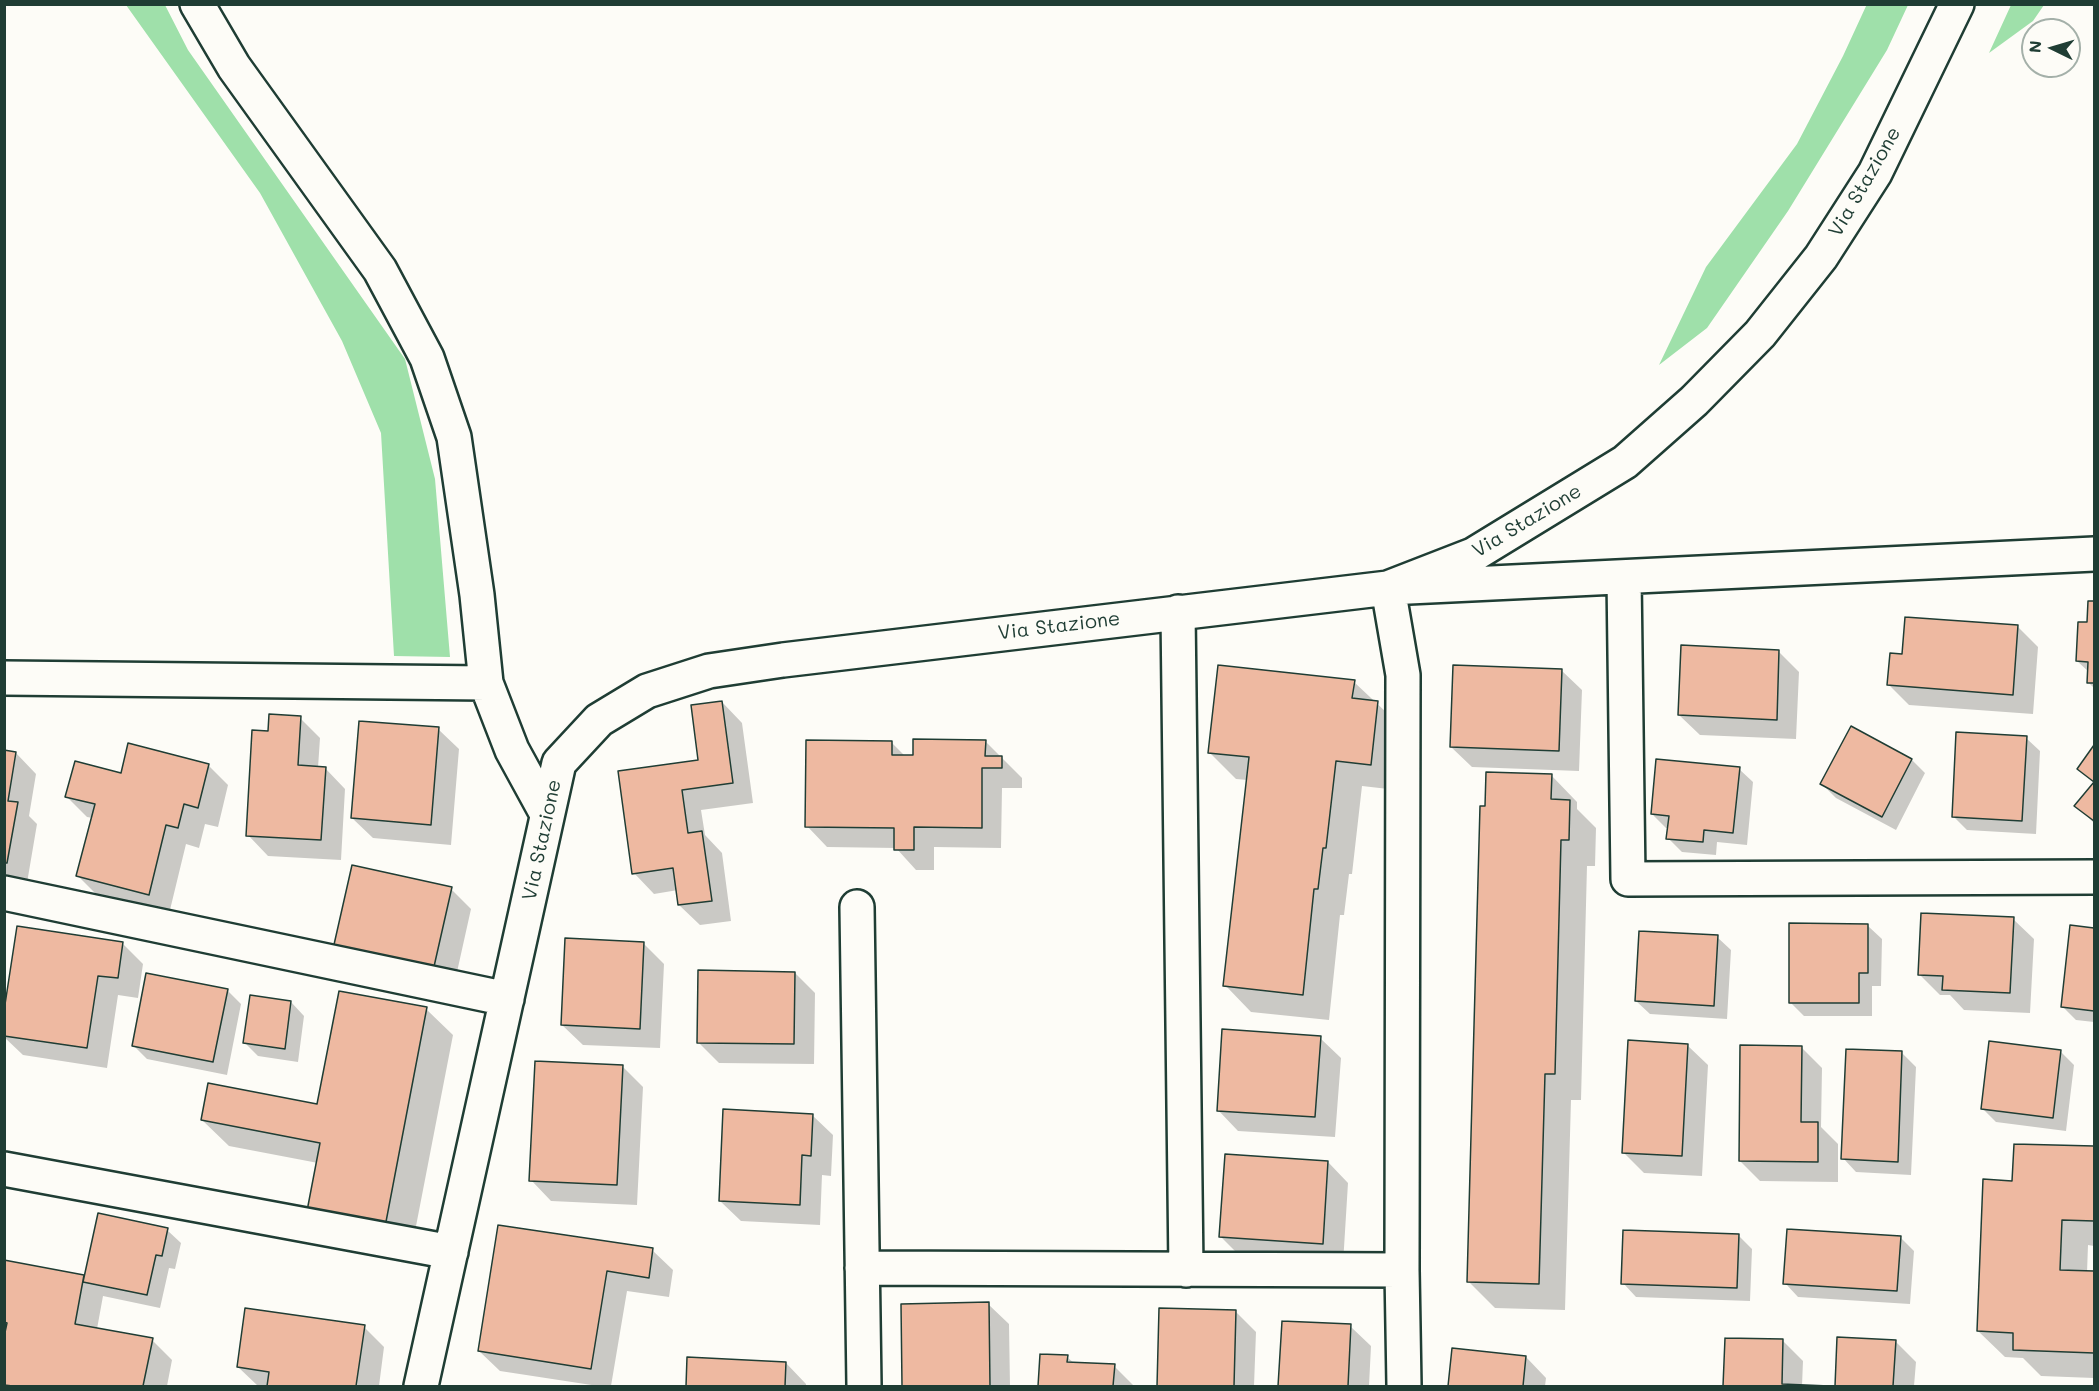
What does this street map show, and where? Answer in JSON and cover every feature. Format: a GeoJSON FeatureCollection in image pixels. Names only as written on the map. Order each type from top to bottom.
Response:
{"type":"FeatureCollection","features":[{"type":"Feature","properties":{"kind":"street"},"geometry":{"type":"LineString","coordinates":[[197,4],[234,67],[380,270],[427,358],[454,437],[477,595],[486,683],[512,750],[547,814]]}},
{"type":"Feature","properties":{"kind":"street","name":"Via Stazione"},"geometry":{"type":"LineString","coordinates":[[421,1386],[559,762],[599,720],[647,691],[709,671],[783,660],[1388,588],[1473,555],[1625,462],[1694,401],[1760,334],[1821,257],[1875,174],[1956,4]]}},
{"type":"Feature","properties":{"kind":"street"},"geometry":{"type":"LineString","coordinates":[[1404,1386],[1402,1270],[1403,675],[1388,588],[2094,554]]}},
{"type":"Feature","properties":{"kind":"street"},"geometry":{"type":"LineString","coordinates":[[1624,577],[1628,879],[2094,877]]}},
{"type":"Feature","properties":{"kind":"street"},"geometry":{"type":"LineString","coordinates":[[1178,612],[1186,1270]]}},
{"type":"Feature","properties":{"kind":"street"},"geometry":{"type":"LineString","coordinates":[[4,678],[486,683]]}},
{"type":"Feature","properties":{"kind":"street"},"geometry":{"type":"LineString","coordinates":[[4,893],[507,999]]}},
{"type":"Feature","properties":{"kind":"street"},"geometry":{"type":"LineString","coordinates":[[857,907],[864,1386]]}},
{"type":"Feature","properties":{"kind":"street"},"geometry":{"type":"LineString","coordinates":[[4,1169],[451,1252]]}},
{"type":"Feature","properties":{"kind":"street"},"geometry":{"type":"LineString","coordinates":[[862,1268],[1402,1270]]}},
{"type":"Feature","properties":{"kind":"green space"},"geometry":{"type":"Polygon","coordinates":[[[1867,4],[1908,5],[1887,50],[1788,211],[1707,328],[1659,365],[1706,267],[1797,144],[1867,4]]]}},
{"type":"Feature","properties":{"kind":"green space"},"geometry":{"type":"Polygon","coordinates":[[[126,5],[165,5],[188,50],[405,359],[435,479],[450,657],[394,656],[381,433],[342,341],[260,193],[126,5]]]}},
{"type":"Feature","properties":{"kind":"green space"},"geometry":{"type":"Polygon","coordinates":[[[2011,5],[2044,5],[2035,18],[2021,18],[2021,30],[1989,53],[2011,5]]]}},
{"type":"Feature","properties":{"kind":"building"},"geometry":{"type":"Polygon","coordinates":[[[2088,601],[2094,601],[2094,683],[2087,683],[2088,662],[2076,661],[2078,622],[2087,622],[2088,601]]]}},
{"type":"Feature","properties":{"kind":"building"},"geometry":{"type":"Polygon","coordinates":[[[1905,617],[2018,625],[2013,695],[1887,685],[1890,653],[1902,654],[1905,617]]]}},
{"type":"Feature","properties":{"kind":"building"},"geometry":{"type":"Polygon","coordinates":[[[1681,645],[1779,650],[1777,720],[1678,715],[1681,645]]]}},
{"type":"Feature","properties":{"kind":"building"},"geometry":{"type":"Polygon","coordinates":[[[1218,665],[1355,680],[1352,698],[1378,701],[1371,765],[1336,761],[1326,848],[1323,848],[1318,889],[1314,889],[1303,995],[1223,986],[1249,757],[1208,753],[1218,665]]]}},
{"type":"Feature","properties":{"kind":"building"},"geometry":{"type":"Polygon","coordinates":[[[1453,665],[1562,669],[1559,751],[1450,747],[1453,665]]]}},
{"type":"Feature","properties":{"kind":"building"},"geometry":{"type":"Polygon","coordinates":[[[722,701],[733,783],[682,790],[688,833],[702,831],[712,901],[678,905],[673,868],[632,874],[618,771],[698,760],[691,705],[722,701]]]}},
{"type":"Feature","properties":{"kind":"building"},"geometry":{"type":"Polygon","coordinates":[[[269,714],[301,716],[298,765],[326,767],[321,840],[246,836],[252,730],[268,731],[269,714]]]}},
{"type":"Feature","properties":{"kind":"building"},"geometry":{"type":"Polygon","coordinates":[[[359,721],[439,727],[431,825],[351,818],[359,721]]]}},
{"type":"Feature","properties":{"kind":"building"},"geometry":{"type":"Polygon","coordinates":[[[1851,726],[1912,759],[1882,817],[1820,784],[1851,726]]]}},
{"type":"Feature","properties":{"kind":"building"},"geometry":{"type":"Polygon","coordinates":[[[1956,732],[2027,736],[2022,821],[1952,817],[1956,732]]]}},
{"type":"Feature","properties":{"kind":"building"},"geometry":{"type":"Polygon","coordinates":[[[913,739],[986,740],[985,756],[1002,756],[1002,768],[982,768],[982,828],[914,827],[914,850],[894,850],[894,828],[805,827],[806,740],[892,741],[892,755],[913,755],[913,739]]]}},
{"type":"Feature","properties":{"kind":"building"},"geometry":{"type":"Polygon","coordinates":[[[128,743],[209,764],[198,808],[184,804],[178,828],[166,825],[149,895],[76,876],[95,804],[65,797],[75,761],[121,773],[128,743]]]}},
{"type":"Feature","properties":{"kind":"building"},"geometry":{"type":"Polygon","coordinates":[[[2094,745],[2094,782],[2077,769],[2094,745]]]}},
{"type":"Feature","properties":{"kind":"building"},"geometry":{"type":"Polygon","coordinates":[[[4,750],[16,752],[8,801],[18,802],[7,863],[4,863],[4,750]]]}},
{"type":"Feature","properties":{"kind":"building"},"geometry":{"type":"Polygon","coordinates":[[[1656,759],[1740,767],[1733,833],[1704,830],[1703,842],[1666,839],[1669,816],[1651,814],[1656,759]]]}},
{"type":"Feature","properties":{"kind":"building"},"geometry":{"type":"Polygon","coordinates":[[[1486,772],[1552,774],[1551,799],[1570,800],[1569,840],[1561,840],[1555,1074],[1545,1074],[1539,1284],[1467,1282],[1480,806],[1485,806],[1486,772]]]}},
{"type":"Feature","properties":{"kind":"building"},"geometry":{"type":"Polygon","coordinates":[[[2094,782],[2094,821],[2074,806],[2094,782]]]}},
{"type":"Feature","properties":{"kind":"building"},"geometry":{"type":"Polygon","coordinates":[[[352,865],[452,887],[433,971],[333,949],[352,865]]]}},
{"type":"Feature","properties":{"kind":"building"},"geometry":{"type":"Polygon","coordinates":[[[1921,913],[2014,917],[2010,993],[1942,990],[1943,976],[1918,975],[1921,913]]]}},
{"type":"Feature","properties":{"kind":"building"},"geometry":{"type":"Polygon","coordinates":[[[1789,923],[1868,924],[1868,973],[1859,973],[1859,1003],[1789,1003],[1789,923]]]}},
{"type":"Feature","properties":{"kind":"building"},"geometry":{"type":"Polygon","coordinates":[[[2070,925],[2094,928],[2094,1011],[2061,1007],[2070,925]]]}},
{"type":"Feature","properties":{"kind":"building"},"geometry":{"type":"Polygon","coordinates":[[[17,926],[123,942],[118,978],[98,976],[87,1048],[4,1036],[4,1011],[17,926]]]}},
{"type":"Feature","properties":{"kind":"building"},"geometry":{"type":"Polygon","coordinates":[[[1639,931],[1718,935],[1714,1006],[1635,1001],[1639,931]]]}},
{"type":"Feature","properties":{"kind":"building"},"geometry":{"type":"Polygon","coordinates":[[[565,938],[644,942],[640,1029],[561,1025],[565,938]]]}},
{"type":"Feature","properties":{"kind":"building"},"geometry":{"type":"Polygon","coordinates":[[[698,970],[795,972],[794,1044],[697,1043],[698,970]]]}},
{"type":"Feature","properties":{"kind":"building"},"geometry":{"type":"Polygon","coordinates":[[[146,973],[228,989],[213,1062],[132,1046],[146,973]]]}},
{"type":"Feature","properties":{"kind":"building"},"geometry":{"type":"Polygon","coordinates":[[[339,991],[427,1007],[385,1227],[307,1211],[320,1143],[201,1120],[208,1083],[317,1104],[339,991]]]}},
{"type":"Feature","properties":{"kind":"building"},"geometry":{"type":"Polygon","coordinates":[[[250,995],[291,1001],[285,1049],[243,1043],[250,995]]]}},
{"type":"Feature","properties":{"kind":"building"},"geometry":{"type":"Polygon","coordinates":[[[1222,1029],[1321,1036],[1315,1117],[1217,1111],[1222,1029]]]}},
{"type":"Feature","properties":{"kind":"building"},"geometry":{"type":"Polygon","coordinates":[[[1628,1040],[1688,1044],[1682,1156],[1622,1153],[1628,1040]]]}},
{"type":"Feature","properties":{"kind":"building"},"geometry":{"type":"Polygon","coordinates":[[[1989,1041],[2061,1050],[2053,1118],[1981,1109],[1989,1041]]]}},
{"type":"Feature","properties":{"kind":"building"},"geometry":{"type":"Polygon","coordinates":[[[1740,1045],[1802,1046],[1801,1122],[1818,1122],[1818,1162],[1739,1161],[1740,1045]]]}},
{"type":"Feature","properties":{"kind":"building"},"geometry":{"type":"Polygon","coordinates":[[[1846,1049],[1902,1051],[1898,1162],[1841,1159],[1846,1049]]]}},
{"type":"Feature","properties":{"kind":"building"},"geometry":{"type":"Polygon","coordinates":[[[535,1061],[623,1065],[617,1185],[529,1181],[535,1061]]]}},
{"type":"Feature","properties":{"kind":"building"},"geometry":{"type":"Polygon","coordinates":[[[723,1109],[813,1114],[811,1156],[802,1155],[800,1205],[719,1201],[723,1109]]]}},
{"type":"Feature","properties":{"kind":"building"},"geometry":{"type":"Polygon","coordinates":[[[2014,1144],[2094,1146],[2094,1221],[2062,1220],[2060,1270],[2094,1271],[2094,1353],[2013,1350],[2013,1333],[1977,1331],[1983,1179],[2012,1181],[2014,1144]]]}},
{"type":"Feature","properties":{"kind":"building"},"geometry":{"type":"Polygon","coordinates":[[[1225,1154],[1328,1161],[1323,1244],[1219,1237],[1225,1154]]]}},
{"type":"Feature","properties":{"kind":"building"},"geometry":{"type":"Polygon","coordinates":[[[98,1213],[168,1228],[162,1256],[156,1255],[147,1295],[83,1282],[98,1213]]]}},
{"type":"Feature","properties":{"kind":"building"},"geometry":{"type":"Polygon","coordinates":[[[498,1225],[653,1248],[649,1278],[607,1271],[591,1369],[478,1351],[498,1225]]]}},
{"type":"Feature","properties":{"kind":"building"},"geometry":{"type":"Polygon","coordinates":[[[1787,1229],[1901,1236],[1897,1291],[1783,1284],[1787,1229]]]}},
{"type":"Feature","properties":{"kind":"building"},"geometry":{"type":"Polygon","coordinates":[[[1623,1230],[1739,1234],[1737,1288],[1621,1284],[1623,1230]]]}},
{"type":"Feature","properties":{"kind":"building"},"geometry":{"type":"Polygon","coordinates":[[[4,1260],[84,1275],[75,1324],[153,1338],[143,1386],[4,1385],[4,1337],[7,1323],[4,1322],[4,1260]]]}},
{"type":"Feature","properties":{"kind":"building"},"geometry":{"type":"Polygon","coordinates":[[[989,1302],[990,1386],[902,1386],[901,1304],[989,1302]]]}},
{"type":"Feature","properties":{"kind":"building"},"geometry":{"type":"Polygon","coordinates":[[[245,1308],[365,1325],[356,1386],[267,1386],[269,1372],[237,1367],[245,1308]]]}},
{"type":"Feature","properties":{"kind":"building"},"geometry":{"type":"Polygon","coordinates":[[[1159,1308],[1236,1310],[1234,1386],[1157,1386],[1159,1308]]]}},
{"type":"Feature","properties":{"kind":"building"},"geometry":{"type":"Polygon","coordinates":[[[1282,1321],[1351,1324],[1348,1386],[1278,1386],[1282,1321]]]}},
{"type":"Feature","properties":{"kind":"building"},"geometry":{"type":"Polygon","coordinates":[[[1837,1337],[1896,1340],[1893,1386],[1835,1386],[1837,1337]]]}},
{"type":"Feature","properties":{"kind":"building"},"geometry":{"type":"Polygon","coordinates":[[[1725,1338],[1783,1339],[1782,1384],[1829,1386],[1723,1386],[1725,1338]]]}},
{"type":"Feature","properties":{"kind":"building"},"geometry":{"type":"Polygon","coordinates":[[[1452,1348],[1526,1356],[1523,1386],[1448,1386],[1452,1348]]]}},
{"type":"Feature","properties":{"kind":"building"},"geometry":{"type":"Polygon","coordinates":[[[1040,1354],[1068,1355],[1067,1362],[1115,1364],[1113,1386],[1038,1386],[1040,1354]]]}},
{"type":"Feature","properties":{"kind":"building"},"geometry":{"type":"Polygon","coordinates":[[[687,1357],[786,1362],[785,1386],[686,1386],[687,1357]]]}}]}
